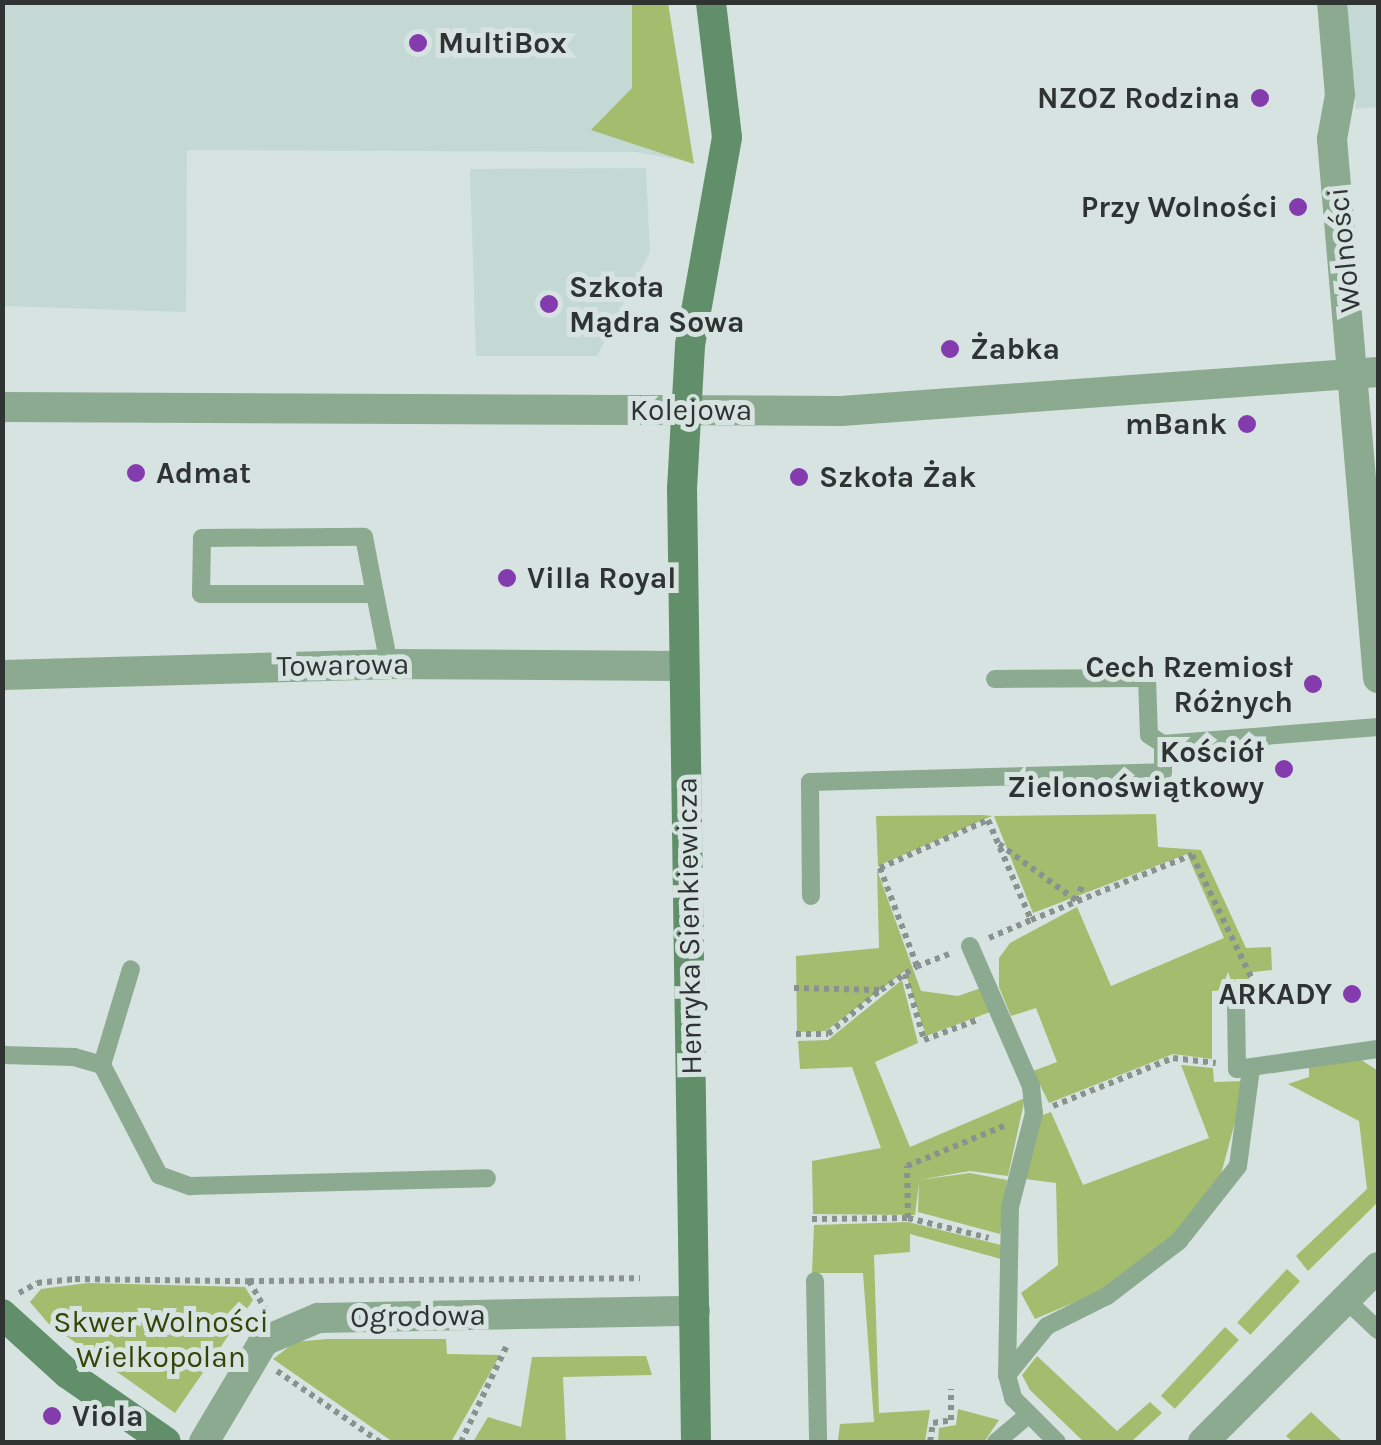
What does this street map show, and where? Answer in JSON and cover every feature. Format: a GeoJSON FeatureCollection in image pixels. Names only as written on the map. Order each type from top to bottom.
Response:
{"type":"FeatureCollection","features":[{"type":"Feature","properties":{"kind":"main road","name":"Henryka Sienkiewicza"},"geometry":{"type":"LineString","coordinates":[[696,1442],[684,410],[726,137],[711,2]]}},
{"type":"Feature","properties":{"kind":"main road"},"geometry":{"type":"LineString","coordinates":[[10,1318],[166,1442]]}},
{"type":"Feature","properties":{"kind":"street","name":"Wolności"},"geometry":{"type":"LineString","coordinates":[[1332,2],[1340,94],[1332,139],[1367,371],[1378,678]]}},
{"type":"Feature","properties":{"kind":"street","name":"Kolejowa"},"geometry":{"type":"LineString","coordinates":[[2,406],[841,410],[1367,371]]}},
{"type":"Feature","properties":{"kind":"street","name":"Towarowa"},"geometry":{"type":"LineString","coordinates":[[2,675],[388,664],[684,666]]}},
{"type":"Feature","properties":{"kind":"street"},"geometry":{"type":"LineString","coordinates":[[1203,1442],[1376,1267]]}},
{"type":"Feature","properties":{"kind":"street","name":"Ogrodowa"},"geometry":{"type":"LineString","coordinates":[[204,1442],[256,1356],[278,1333],[318,1318],[695,1311]]}},
{"type":"Feature","properties":{"kind":"lane"},"geometry":{"type":"LineString","coordinates":[[375,594],[201,594],[202,538],[364,538],[375,594],[388,664]]}},
{"type":"Feature","properties":{"kind":"lane"},"geometry":{"type":"LineString","coordinates":[[995,679],[1147,678],[1149,735],[1163,744],[1378,727]]}},
{"type":"Feature","properties":{"kind":"lane"},"geometry":{"type":"LineString","coordinates":[[811,896],[810,782],[1163,772],[1163,744]]}},
{"type":"Feature","properties":{"kind":"lane"},"geometry":{"type":"LineString","coordinates":[[970,946],[1031,1086],[1034,1113],[1010,1206],[1007,1375],[1014,1398],[1057,1442]]}},
{"type":"Feature","properties":{"kind":"lane"},"geometry":{"type":"LineString","coordinates":[[131,969],[102,1065],[159,1176],[190,1186],[486,1178]]}},
{"type":"Feature","properties":{"kind":"lane"},"geometry":{"type":"LineString","coordinates":[[1007,1375],[1047,1326],[1107,1296],[1179,1241],[1238,1166],[1244,1067],[1236,1004]]}},
{"type":"Feature","properties":{"kind":"lane"},"geometry":{"type":"LineString","coordinates":[[1244,1067],[1378,1050]]}},
{"type":"Feature","properties":{"kind":"lane"},"geometry":{"type":"LineString","coordinates":[[2,1056],[102,1065]]}},
{"type":"Feature","properties":{"kind":"lane"},"geometry":{"type":"LineString","coordinates":[[815,1281],[818,1442]]}},
{"type":"Feature","properties":{"kind":"lane"},"geometry":{"type":"LineString","coordinates":[[1344,1298],[1378,1330]]}},
{"type":"Feature","properties":{"kind":"lane"},"geometry":{"type":"LineString","coordinates":[[996,1442],[1028,1415]]}},
{"type":"Feature","properties":{"kind":"path"},"geometry":{"type":"LineString","coordinates":[[917,966],[880,868],[988,820],[1030,920]]}},
{"type":"Feature","properties":{"kind":"path"},"geometry":{"type":"LineString","coordinates":[[998,844],[1077,901]]}},
{"type":"Feature","properties":{"kind":"path"},"geometry":{"type":"LineString","coordinates":[[796,1034],[828,1034],[917,966],[1192,855],[1252,980]]}},
{"type":"Feature","properties":{"kind":"path"},"geometry":{"type":"LineString","coordinates":[[1077,901],[1082,882]]}},
{"type":"Feature","properties":{"kind":"path"},"geometry":{"type":"LineString","coordinates":[[905,974],[924,1040],[999,1012]]}},
{"type":"Feature","properties":{"kind":"path"},"geometry":{"type":"LineString","coordinates":[[794,988],[881,990]]}},
{"type":"Feature","properties":{"kind":"path"},"geometry":{"type":"LineString","coordinates":[[908,1218],[908,1166],[1173,1058],[1244,1067]]}},
{"type":"Feature","properties":{"kind":"path"},"geometry":{"type":"LineString","coordinates":[[812,1219],[908,1218],[1009,1242]]}},
{"type":"Feature","properties":{"kind":"path"},"geometry":{"type":"LineString","coordinates":[[10,1318],[36,1283],[74,1279],[651,1278]]}},
{"type":"Feature","properties":{"kind":"path"},"geometry":{"type":"LineString","coordinates":[[250,1281],[278,1333]]}},
{"type":"Feature","properties":{"kind":"path"},"geometry":{"type":"LineString","coordinates":[[462,1442],[506,1356],[509,1314]]}},
{"type":"Feature","properties":{"kind":"path"},"geometry":{"type":"LineString","coordinates":[[256,1356],[380,1442]]}},
{"type":"Feature","properties":{"kind":"path"},"geometry":{"type":"LineString","coordinates":[[930,1442],[933,1423],[951,1420],[951,1388]]}},
{"type":"Feature","properties":{"kind":"shaded area"},"geometry":{"type":"Polygon","coordinates":[[[3,3],[666,3],[686,161],[636,152],[187,150],[186,312],[3,306],[3,3]]]}},
{"type":"Feature","properties":{"kind":"shaded area"},"geometry":{"type":"Polygon","coordinates":[[[1347,3],[1378,3],[1378,107],[1356,109],[1347,3]]]}},
{"type":"Feature","properties":{"kind":"shaded area","name":"Szkoła Mądra Sowa"},"geometry":{"type":"Polygon","coordinates":[[[646,168],[650,252],[597,356],[476,356],[470,169],[646,168]]]}},
{"type":"Feature","properties":{"kind":"green space"},"geometry":{"type":"Polygon","coordinates":[[[632,3],[668,3],[694,164],[591,130],[632,88],[632,3]]]}},
{"type":"Feature","properties":{"kind":"green space"},"geometry":{"type":"Polygon","coordinates":[[[1156,814],[1158,847],[1201,850],[1246,948],[1271,947],[1272,970],[1253,972],[1242,990],[1212,991],[1212,1059],[1173,1054],[1049,1103],[1033,1071],[1057,1062],[1036,1008],[1011,1016],[999,987],[999,958],[1010,943],[1077,907],[1111,986],[1224,938],[1187,854],[1033,913],[994,816],[1156,814]]]}},
{"type":"Feature","properties":{"kind":"green space"},"geometry":{"type":"Polygon","coordinates":[[[876,816],[992,816],[878,866],[876,816]]]}},
{"type":"Feature","properties":{"kind":"green space"},"geometry":{"type":"Polygon","coordinates":[[[877,870],[921,991],[958,996],[981,988],[990,1012],[926,1036],[905,971],[826,1031],[797,1032],[796,956],[879,948],[877,870]]]}},
{"type":"Feature","properties":{"kind":"green space"},"geometry":{"type":"Polygon","coordinates":[[[902,980],[918,1043],[875,1062],[910,1147],[1025,1098],[1008,1176],[970,1171],[918,1180],[970,1173],[1007,1180],[1000,1234],[918,1212],[919,1183],[915,1215],[813,1214],[812,1161],[881,1148],[852,1067],[800,1069],[798,1041],[828,1040],[902,980]]]}},
{"type":"Feature","properties":{"kind":"green space"},"geometry":{"type":"Polygon","coordinates":[[[1360,1059],[1378,1071],[1378,1202],[1308,1271],[1296,1256],[1367,1189],[1359,1121],[1288,1084],[1309,1077],[1309,1066],[1360,1059]]]}},
{"type":"Feature","properties":{"kind":"green space"},"geometry":{"type":"Polygon","coordinates":[[[1181,1065],[1213,1068],[1214,1082],[1246,1081],[1217,1189],[1166,1245],[1108,1288],[1035,1319],[1021,1293],[1058,1265],[1056,1183],[1025,1179],[1040,1116],[1051,1112],[1083,1185],[1209,1138],[1181,1065]]]}},
{"type":"Feature","properties":{"kind":"green space"},"geometry":{"type":"Polygon","coordinates":[[[908,1222],[1001,1245],[1001,1259],[910,1234],[910,1252],[874,1255],[879,1413],[930,1410],[925,1442],[838,1440],[840,1424],[874,1422],[863,1273],[812,1273],[814,1225],[908,1222]]]}},
{"type":"Feature","properties":{"kind":"green space"},"geometry":{"type":"Polygon","coordinates":[[[1287,1269],[1300,1281],[1250,1335],[1237,1322],[1287,1269]]]}},
{"type":"Feature","properties":{"kind":"green space","name":"Skwer Wolności Wielkopolan"},"geometry":{"type":"Polygon","coordinates":[[[88,1283],[245,1287],[253,1300],[175,1413],[48,1323],[30,1302],[41,1289],[88,1283]]]}},
{"type":"Feature","properties":{"kind":"green space"},"geometry":{"type":"Polygon","coordinates":[[[1225,1327],[1239,1340],[1175,1409],[1161,1396],[1225,1327]]]}},
{"type":"Feature","properties":{"kind":"green space"},"geometry":{"type":"Polygon","coordinates":[[[446,1339],[447,1354],[500,1355],[451,1442],[393,1442],[273,1359],[295,1342],[446,1339]]]}},
{"type":"Feature","properties":{"kind":"green space"},"geometry":{"type":"Polygon","coordinates":[[[646,1356],[652,1375],[563,1377],[566,1442],[473,1442],[488,1417],[521,1427],[532,1357],[646,1356]]]}},
{"type":"Feature","properties":{"kind":"green space"},"geometry":{"type":"Polygon","coordinates":[[[1037,1356],[1117,1431],[1150,1402],[1162,1413],[1131,1442],[1084,1442],[1030,1390],[1022,1375],[1037,1356]]]}},
{"type":"Feature","properties":{"kind":"green space"},"geometry":{"type":"Polygon","coordinates":[[[958,1409],[999,1420],[984,1442],[938,1442],[939,1428],[956,1425],[958,1409]]]}},
{"type":"Feature","properties":{"kind":"green space"},"geometry":{"type":"Polygon","coordinates":[[[1311,1412],[1343,1442],[1293,1442],[1286,1436],[1311,1412]]]}},
{"type":"Feature","properties":{"kind":"place","name":"MultiBox"},"geometry":{"type":"Point","coordinates":[418,43]}},
{"type":"Feature","properties":{"kind":"place","name":"NZOZ Rodzina"},"geometry":{"type":"Point","coordinates":[1260,98]}},
{"type":"Feature","properties":{"kind":"place","name":"Przy Wolności"},"geometry":{"type":"Point","coordinates":[1298,207]}},
{"type":"Feature","properties":{"kind":"place","name":"Szkoła Mądra Sowa"},"geometry":{"type":"Point","coordinates":[549,304]}},
{"type":"Feature","properties":{"kind":"place","name":"Żabka"},"geometry":{"type":"Point","coordinates":[950,349]}},
{"type":"Feature","properties":{"kind":"place","name":"mBank"},"geometry":{"type":"Point","coordinates":[1247,424]}},
{"type":"Feature","properties":{"kind":"place","name":"Admat"},"geometry":{"type":"Point","coordinates":[136,473]}},
{"type":"Feature","properties":{"kind":"place","name":"Szkoła Żak"},"geometry":{"type":"Point","coordinates":[799,477]}},
{"type":"Feature","properties":{"kind":"place","name":"Villa Royal"},"geometry":{"type":"Point","coordinates":[507,578]}},
{"type":"Feature","properties":{"kind":"place","name":"Cech Rzemiosł Różnych"},"geometry":{"type":"Point","coordinates":[1313,684]}},
{"type":"Feature","properties":{"kind":"place","name":"Kościół Zielonoświątkowy"},"geometry":{"type":"Point","coordinates":[1284,769]}},
{"type":"Feature","properties":{"kind":"place","name":"ARKADY"},"geometry":{"type":"Point","coordinates":[1352,994]}},
{"type":"Feature","properties":{"kind":"place","name":"Viola"},"geometry":{"type":"Point","coordinates":[52,1416]}}]}
